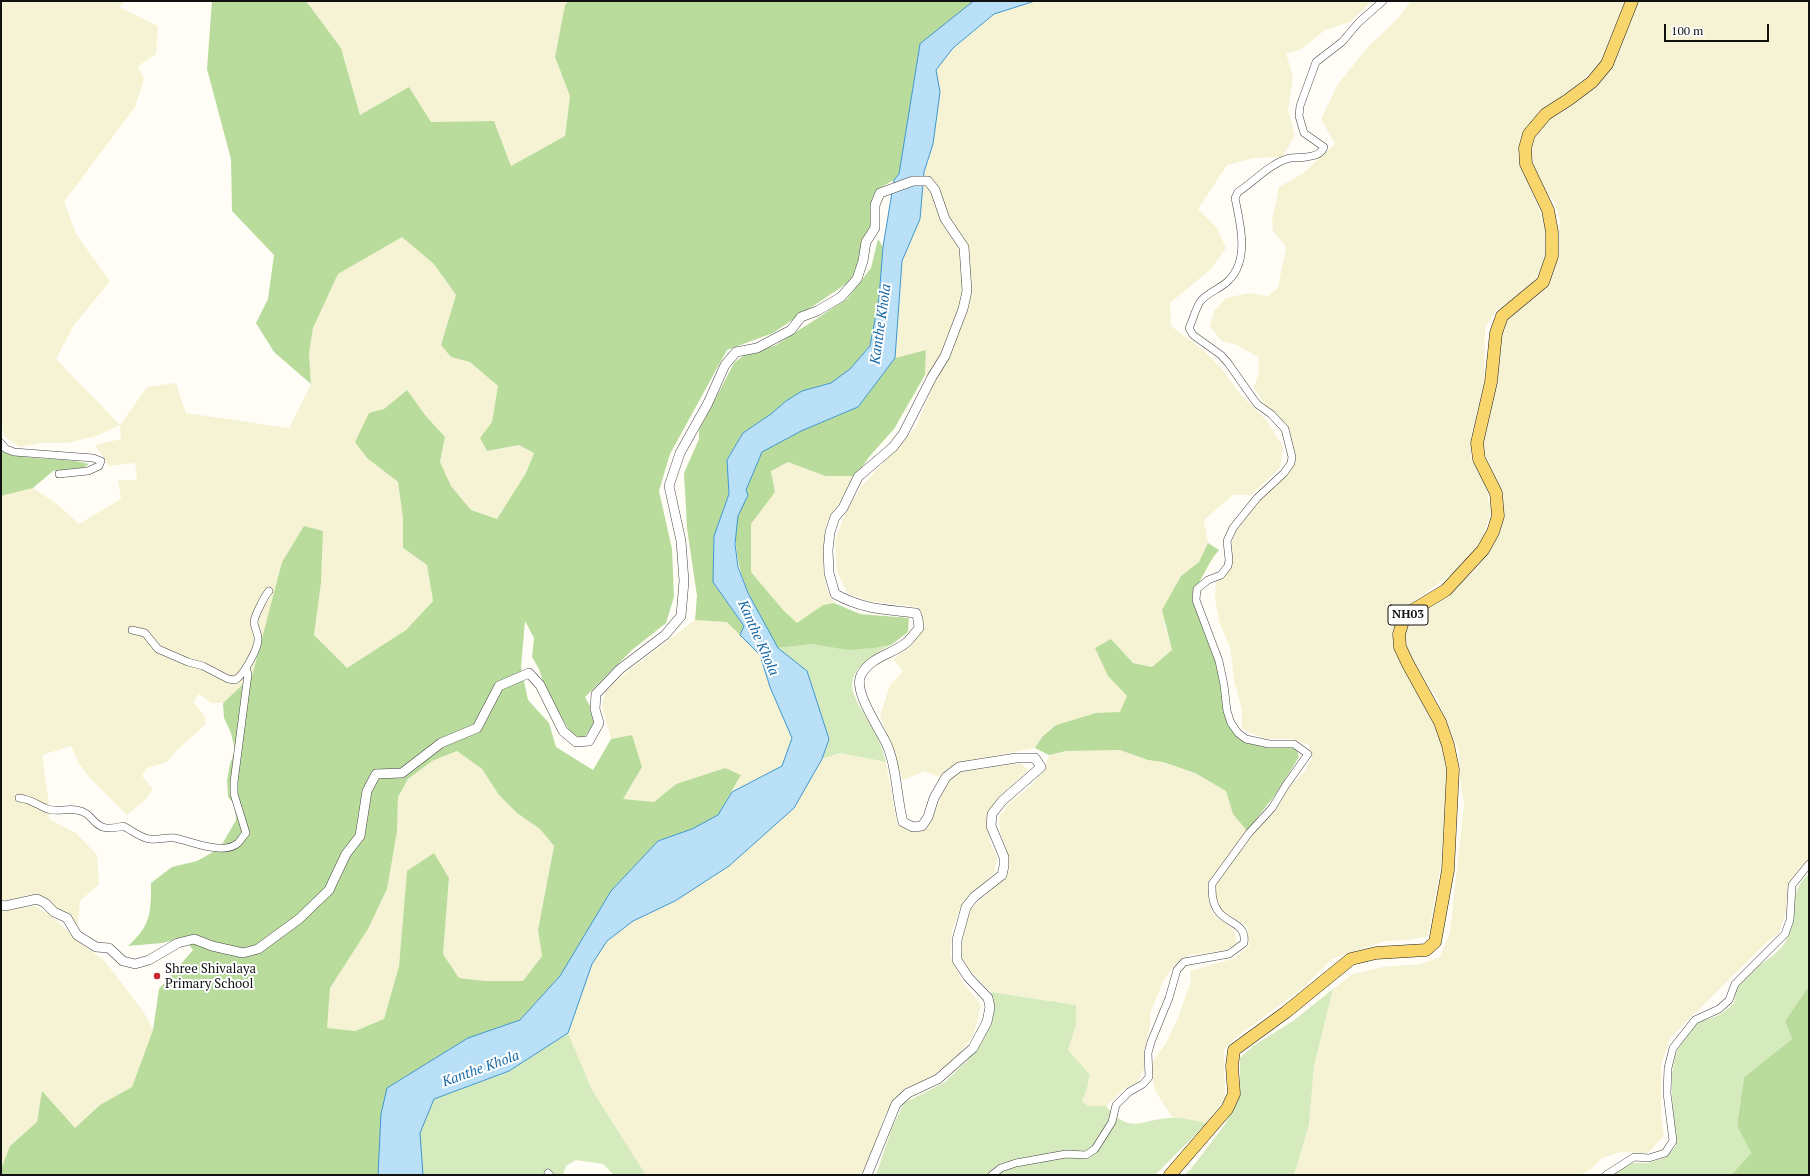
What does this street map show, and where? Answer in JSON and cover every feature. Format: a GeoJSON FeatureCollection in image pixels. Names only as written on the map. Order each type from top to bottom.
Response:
{"type":"FeatureCollection","features":[{"type":"Feature","properties":{"kind":"main road","name":"NH03"},"geometry":{"type":"LineString","coordinates":[[1170,1175],[1227,1110],[1234,1094],[1232,1066],[1234,1050],[1286,1012],[1351,959],[1376,953],[1426,950],[1435,942],[1448,870],[1453,769],[1448,745],[1440,722],[1400,647],[1399,634],[1403,621],[1413,610],[1446,590],[1483,550],[1493,532],[1498,516],[1496,493],[1479,459],[1477,443],[1491,382],[1496,333],[1502,316],[1543,282],[1552,256],[1552,232],[1548,210],[1526,164],[1525,148],[1529,134],[1546,114],[1592,82],[1607,64],[1632,1]]}},
{"type":"Feature","properties":{"kind":"street"},"geometry":{"type":"LineString","coordinates":[[992,1175],[1001,1168],[1016,1163],[1066,1154],[1086,1155],[1095,1149],[1112,1122],[1116,1105],[1129,1092],[1143,1084],[1148,1077],[1148,1053],[1169,998],[1177,970],[1184,962],[1229,954],[1244,943],[1245,937],[1243,930],[1219,913],[1214,905],[1212,884],[1249,833],[1272,808],[1308,754],[1294,744],[1269,744],[1246,739],[1238,733],[1231,723],[1227,711],[1219,661],[1196,600],[1197,590],[1208,580],[1221,575],[1228,566],[1230,560],[1227,541],[1233,528],[1256,498],[1284,473],[1291,463],[1292,456],[1285,429],[1271,414],[1257,404],[1221,355],[1193,335],[1189,328],[1200,302],[1229,280],[1236,272],[1242,251],[1242,234],[1235,198],[1238,192],[1271,166],[1290,158],[1304,158],[1318,155],[1322,151],[1324,147],[1322,144],[1304,133],[1299,116],[1300,106],[1313,69],[1316,62],[1342,42],[1359,22],[1383,1]]}},
{"type":"Feature","properties":{"kind":"street"},"geometry":{"type":"LineString","coordinates":[[1,905],[5,906],[37,899],[45,903],[54,912],[67,918],[77,935],[96,947],[109,948],[123,961],[135,964],[148,960],[178,943],[194,939],[212,946],[243,953],[258,949],[299,919],[329,890],[346,854],[360,836],[367,791],[376,774],[402,773],[441,743],[477,728],[499,686],[529,673],[540,685],[563,731],[576,742],[589,741],[599,723],[595,709],[596,694],[620,669],[665,635],[681,616],[684,581],[681,541],[669,486],[680,453],[708,403],[725,365],[736,352],[758,348],[791,330],[802,317],[817,311],[841,297],[857,279],[863,261],[866,242],[875,228],[875,204],[880,193],[913,181],[928,181],[935,190],[945,219],[964,247],[967,291],[963,309],[945,356],[932,376],[903,434],[893,447],[858,477],[842,508],[835,517],[830,532],[828,550],[829,573],[834,594],[865,607],[884,611],[916,613],[918,619],[918,628],[907,642],[890,653],[877,658],[868,666],[860,676],[858,689],[885,740],[892,759],[898,803],[903,822],[913,827],[922,826],[928,817],[934,798],[946,777],[959,767],[1016,758],[1035,758],[1041,767],[1002,801],[992,814],[991,826],[1004,857],[1002,875],[974,898],[966,907],[957,940],[957,960],[968,977],[988,998],[990,1007],[987,1022],[973,1048],[938,1079],[908,1093],[896,1104],[867,1175]]}},
{"type":"Feature","properties":{"kind":"street"},"geometry":{"type":"LineString","coordinates":[[1,444],[6,449],[14,452],[93,458],[101,461],[99,466],[88,471],[59,474]]}},
{"type":"Feature","properties":{"kind":"street"},"geometry":{"type":"LineString","coordinates":[[132,630],[145,633],[152,644],[166,654],[202,666],[228,679],[235,680],[239,678],[246,668],[258,642],[254,623],[255,617],[269,591]]}},
{"type":"Feature","properties":{"kind":"street"},"geometry":{"type":"LineString","coordinates":[[19,798],[37,803],[45,809],[62,811],[77,810],[89,816],[101,828],[112,829],[122,826],[141,837],[151,839],[176,838],[197,845],[226,847],[237,844],[246,833],[234,794],[234,782],[241,714],[248,674],[246,668]]}},
{"type":"Feature","properties":{"kind":"street"},"geometry":{"type":"LineString","coordinates":[[1606,1175],[1634,1157],[1649,1158],[1665,1153],[1673,1141],[1667,1093],[1668,1068],[1673,1048],[1695,1020],[1719,1009],[1729,1000],[1734,984],[1785,934],[1790,920],[1792,886],[1809,864]]}},
{"type":"Feature","properties":{"kind":"shaded area"},"geometry":{"type":"Polygon","coordinates":[[[1,1],[125,1],[119,7],[158,26],[156,54],[138,66],[144,79],[135,107],[64,202],[76,234],[110,281],[74,325],[56,359],[120,425],[96,436],[67,443],[40,443],[20,447],[4,436],[1,418],[1,1]]]}},
{"type":"Feature","properties":{"kind":"shaded area"},"geometry":{"type":"Polygon","coordinates":[[[306,1],[568,1],[565,5],[555,57],[570,96],[565,136],[511,166],[494,121],[431,122],[409,87],[360,115],[341,48],[306,1]]]}},
{"type":"Feature","properties":{"kind":"shaded area"},"geometry":{"type":"Polygon","coordinates":[[[1035,1],[1372,1],[1350,22],[1325,30],[1300,50],[1286,53],[1293,77],[1288,110],[1295,136],[1282,157],[1253,158],[1227,165],[1198,209],[1217,228],[1226,248],[1211,269],[1170,303],[1171,326],[1204,351],[1223,370],[1239,393],[1267,421],[1283,447],[1280,468],[1251,495],[1233,495],[1204,520],[1208,543],[1199,562],[1181,576],[1164,623],[1172,650],[1152,667],[1133,663],[1111,639],[1108,676],[1127,696],[1120,713],[1096,713],[1056,725],[1042,737],[1035,748],[956,763],[939,777],[925,771],[903,780],[880,715],[890,685],[903,671],[893,659],[912,645],[925,625],[916,607],[868,601],[847,593],[837,571],[835,541],[845,514],[861,487],[916,427],[932,388],[925,375],[926,350],[895,358],[902,261],[920,219],[924,172],[933,144],[940,92],[936,70],[953,48],[994,14],[1035,1]]]}},
{"type":"Feature","properties":{"kind":"shaded area"},"geometry":{"type":"Polygon","coordinates":[[[1411,1],[1626,1],[1613,40],[1600,63],[1565,97],[1532,122],[1521,140],[1518,155],[1521,167],[1544,221],[1547,242],[1546,258],[1536,278],[1518,297],[1497,309],[1485,328],[1484,380],[1471,437],[1471,458],[1485,484],[1491,510],[1482,541],[1469,559],[1454,572],[1404,608],[1392,632],[1398,650],[1424,697],[1448,762],[1441,865],[1428,936],[1408,940],[1385,941],[1332,959],[1303,988],[1235,1038],[1224,1050],[1225,1099],[1207,1123],[1172,1117],[1156,1092],[1153,1080],[1153,1061],[1166,1043],[1178,1018],[1191,981],[1190,971],[1235,958],[1249,946],[1247,926],[1217,908],[1215,886],[1250,838],[1281,802],[1292,784],[1305,771],[1312,758],[1308,744],[1290,739],[1266,739],[1242,729],[1242,710],[1234,680],[1230,647],[1220,624],[1215,599],[1216,581],[1225,575],[1230,547],[1235,533],[1242,521],[1256,504],[1287,475],[1296,460],[1289,429],[1266,406],[1254,388],[1259,372],[1258,357],[1237,345],[1222,341],[1210,327],[1214,311],[1226,298],[1249,293],[1268,296],[1278,288],[1286,247],[1273,231],[1272,220],[1279,187],[1302,174],[1335,144],[1321,119],[1338,84],[1368,47],[1400,16],[1411,1]]]}},
{"type":"Feature","properties":{"kind":"shaded area"},"geometry":{"type":"Polygon","coordinates":[[[1638,1],[1809,1],[1809,859],[1790,883],[1787,894],[1786,911],[1779,933],[1769,940],[1670,1038],[1661,1066],[1661,1116],[1664,1136],[1648,1153],[1621,1152],[1602,1158],[1591,1169],[1580,1175],[1294,1175],[1309,1125],[1314,1066],[1333,989],[1353,974],[1383,967],[1421,964],[1440,957],[1450,932],[1464,804],[1460,778],[1459,751],[1437,698],[1411,658],[1403,640],[1406,623],[1420,612],[1446,597],[1477,568],[1491,545],[1501,492],[1484,451],[1484,426],[1489,403],[1498,380],[1497,363],[1504,319],[1556,262],[1560,219],[1554,202],[1541,185],[1532,168],[1530,145],[1537,132],[1550,118],[1579,100],[1600,81],[1638,1]]]}},
{"type":"Feature","properties":{"kind":"shaded area"},"geometry":{"type":"Polygon","coordinates":[[[402,236],[434,264],[456,295],[441,345],[451,357],[470,362],[498,386],[492,422],[480,438],[487,451],[519,445],[534,453],[526,473],[497,519],[471,510],[451,486],[440,462],[445,437],[425,415],[406,390],[384,410],[369,413],[367,458],[398,482],[403,518],[403,548],[427,565],[433,601],[406,630],[347,668],[314,635],[321,583],[323,531],[282,562],[252,677],[223,703],[211,703],[199,694],[193,702],[205,716],[205,725],[177,750],[167,762],[147,768],[142,776],[153,789],[144,801],[127,815],[89,777],[78,762],[71,746],[42,755],[50,810],[49,819],[76,833],[97,855],[99,884],[80,901],[77,932],[49,900],[29,895],[8,901],[1,899],[1,496],[33,488],[57,504],[79,524],[121,499],[118,480],[137,480],[135,463],[109,466],[95,445],[121,439],[120,425],[147,387],[176,383],[186,413],[289,428],[311,384],[309,353],[313,328],[338,274],[402,236]]]}},
{"type":"Feature","properties":{"kind":"shaded area"},"geometry":{"type":"Polygon","coordinates":[[[788,462],[825,476],[856,476],[826,523],[823,568],[827,590],[834,603],[823,605],[797,623],[784,611],[751,572],[751,524],[775,492],[771,470],[788,462]]]}},
{"type":"Feature","properties":{"kind":"shaded area"},"geometry":{"type":"Polygon","coordinates":[[[695,620],[727,622],[760,655],[770,687],[792,738],[782,766],[732,792],[741,775],[725,768],[676,784],[654,802],[622,799],[632,735],[611,739],[602,706],[605,692],[622,676],[695,620]]]}},
{"type":"Feature","properties":{"kind":"shaded area"},"geometry":{"type":"Polygon","coordinates":[[[1120,750],[1148,760],[1162,762],[1195,773],[1226,791],[1233,814],[1247,831],[1208,884],[1212,913],[1235,931],[1236,944],[1224,951],[1189,955],[1170,971],[1163,982],[1150,1013],[1150,1025],[1145,1050],[1144,1069],[1138,1082],[1124,1089],[1106,1106],[1088,1106],[1082,1101],[1087,1089],[1090,1075],[1068,1050],[1076,1025],[1052,1001],[991,992],[963,963],[960,951],[970,910],[1003,880],[1010,868],[1006,847],[1000,832],[999,817],[1012,801],[1032,785],[1044,770],[1049,755],[1066,751],[1120,750]]]}},
{"type":"Feature","properties":{"kind":"shaded area"},"geometry":{"type":"Polygon","coordinates":[[[457,751],[482,769],[499,795],[517,813],[540,829],[554,846],[538,930],[542,956],[523,981],[485,981],[459,978],[443,954],[449,878],[434,853],[407,872],[399,966],[384,1019],[355,1031],[326,1028],[330,988],[368,929],[387,889],[397,832],[398,797],[408,779],[432,761],[457,751]]]}},
{"type":"Feature","properties":{"kind":"shaded area"},"geometry":{"type":"Polygon","coordinates":[[[840,753],[886,762],[897,823],[910,832],[924,830],[935,812],[944,789],[953,776],[964,771],[1021,763],[1028,770],[998,798],[987,814],[990,842],[997,857],[995,872],[960,908],[952,931],[950,955],[962,981],[981,1005],[974,1034],[958,1057],[934,1077],[894,1100],[882,1121],[876,1144],[862,1175],[646,1175],[592,1090],[568,1033],[592,964],[607,941],[633,921],[675,901],[729,866],[794,808],[822,759],[840,753]]]}},
{"type":"Feature","properties":{"kind":"shaded area"},"geometry":{"type":"Polygon","coordinates":[[[35,906],[50,915],[84,946],[103,959],[143,1011],[153,1030],[132,1088],[100,1105],[75,1129],[42,1092],[37,1122],[10,1146],[1,1169],[1,911],[35,906]]]}},
{"type":"Feature","properties":{"kind":"green space"},"geometry":{"type":"Polygon","coordinates":[[[212,1],[306,1],[341,48],[360,115],[409,87],[431,122],[494,121],[511,166],[565,136],[570,96],[555,57],[565,5],[568,1],[974,1],[920,44],[899,174],[894,180],[876,190],[872,199],[871,228],[852,280],[773,333],[727,350],[670,454],[659,491],[672,549],[674,597],[666,623],[632,650],[585,697],[591,708],[594,723],[583,739],[571,733],[546,691],[539,669],[532,657],[534,638],[525,621],[521,667],[528,700],[549,723],[556,747],[593,770],[611,739],[632,735],[642,767],[623,799],[654,802],[676,784],[725,768],[741,775],[718,815],[692,829],[658,841],[611,891],[560,976],[520,1020],[468,1038],[387,1088],[378,1175],[1,1175],[1,1169],[10,1146],[37,1122],[42,1091],[75,1128],[100,1105],[132,1087],[153,1030],[159,989],[193,950],[184,938],[162,943],[128,946],[141,932],[148,918],[151,903],[151,883],[172,867],[197,861],[220,848],[236,820],[235,805],[228,797],[227,780],[230,764],[235,750],[231,733],[224,718],[223,703],[252,676],[282,562],[304,526],[323,531],[321,583],[314,635],[347,668],[406,630],[433,601],[427,565],[403,548],[403,518],[398,482],[367,458],[355,442],[369,413],[384,409],[407,390],[425,415],[445,437],[440,462],[451,486],[471,510],[497,519],[526,473],[534,453],[519,445],[487,451],[480,438],[492,422],[498,386],[470,362],[451,357],[441,345],[456,295],[434,264],[402,237],[338,274],[313,328],[309,353],[311,384],[274,352],[256,323],[268,299],[274,255],[232,211],[231,159],[207,69],[212,1]],[[457,751],[432,761],[408,779],[398,797],[397,832],[387,889],[368,929],[330,988],[327,1028],[355,1031],[384,1019],[399,966],[407,871],[434,853],[449,878],[443,954],[459,978],[485,981],[523,981],[542,956],[538,930],[554,846],[540,829],[517,813],[499,795],[482,769],[457,751]]]}},
{"type":"Feature","properties":{"kind":"green space"},"geometry":{"type":"Polygon","coordinates":[[[878,239],[883,247],[879,298],[870,346],[850,369],[831,383],[802,391],[743,433],[727,460],[729,494],[714,536],[713,582],[744,626],[740,635],[727,622],[695,620],[697,596],[687,528],[684,473],[699,439],[699,430],[734,363],[743,356],[776,345],[847,299],[871,268],[878,239]]]}},
{"type":"Feature","properties":{"kind":"green space"},"geometry":{"type":"Polygon","coordinates":[[[926,350],[925,375],[894,429],[869,457],[856,476],[825,476],[788,462],[771,471],[775,492],[751,524],[751,572],[784,611],[797,623],[823,605],[834,603],[860,614],[909,618],[908,632],[891,645],[874,648],[848,650],[812,644],[778,648],[746,586],[740,570],[737,553],[736,535],[738,517],[748,495],[746,490],[762,452],[801,431],[858,407],[895,358],[926,350]]]}},
{"type":"Feature","properties":{"kind":"green space"},"geometry":{"type":"Polygon","coordinates":[[[1,451],[22,457],[67,460],[89,464],[83,468],[53,471],[33,488],[1,496],[1,451]]]}},
{"type":"Feature","properties":{"kind":"green space"},"geometry":{"type":"Polygon","coordinates":[[[1208,543],[1219,550],[1211,561],[1192,595],[1205,624],[1215,655],[1222,684],[1225,710],[1230,726],[1240,739],[1246,742],[1260,745],[1290,747],[1297,749],[1299,757],[1275,795],[1247,831],[1233,814],[1226,791],[1195,773],[1163,762],[1148,760],[1120,750],[1066,751],[1049,755],[1035,748],[1042,737],[1056,725],[1096,713],[1120,712],[1127,696],[1108,676],[1095,648],[1111,639],[1133,663],[1152,667],[1172,650],[1162,610],[1181,576],[1199,562],[1208,543]]]}},
{"type":"Feature","properties":{"kind":"green space"},"geometry":{"type":"Polygon","coordinates":[[[812,644],[851,649],[891,645],[873,656],[860,667],[853,679],[852,686],[859,706],[879,741],[886,762],[840,753],[822,759],[829,739],[807,671],[778,648],[812,644]]]}},
{"type":"Feature","properties":{"kind":"green space"},"geometry":{"type":"Polygon","coordinates":[[[1809,874],[1809,986],[1785,1021],[1792,1039],[1744,1077],[1737,1126],[1751,1153],[1731,1175],[1613,1175],[1631,1163],[1648,1163],[1664,1158],[1676,1146],[1672,1081],[1673,1066],[1678,1051],[1685,1037],[1697,1024],[1701,1021],[1719,1015],[1734,1003],[1737,987],[1743,979],[1781,948],[1790,932],[1795,897],[1798,889],[1802,881],[1809,874]]]}},
{"type":"Feature","properties":{"kind":"green space"},"geometry":{"type":"Polygon","coordinates":[[[1809,986],[1809,1175],[1731,1175],[1751,1153],[1737,1126],[1744,1077],[1792,1039],[1785,1021],[1809,986]]]}},
{"type":"Feature","properties":{"kind":"green space"},"geometry":{"type":"Polygon","coordinates":[[[1333,989],[1314,1066],[1309,1125],[1294,1175],[1184,1175],[1191,1169],[1226,1123],[1240,1095],[1240,1058],[1253,1046],[1293,1021],[1333,989]]]}},
{"type":"Feature","properties":{"kind":"green space"},"geometry":{"type":"Polygon","coordinates":[[[991,992],[1076,1005],[1076,1025],[1068,1050],[1090,1075],[1087,1089],[1082,1101],[1088,1106],[1106,1106],[1122,1120],[1135,1124],[1159,1119],[1174,1118],[1207,1123],[1155,1175],[876,1175],[892,1128],[904,1103],[945,1082],[969,1059],[991,1024],[994,1007],[991,992]]]}},
{"type":"Feature","properties":{"kind":"green space"},"geometry":{"type":"Polygon","coordinates":[[[568,1033],[592,1090],[646,1175],[614,1175],[603,1164],[576,1160],[566,1166],[563,1175],[423,1175],[420,1133],[434,1099],[509,1071],[568,1033]]]}},
{"type":"Feature","properties":{"kind":"water","name":"Kanthe Khola"},"geometry":{"type":"Polygon","coordinates":[[[974,1],[1035,1],[994,14],[953,48],[936,70],[940,92],[933,144],[924,172],[920,219],[902,261],[895,358],[858,407],[801,431],[762,452],[746,490],[748,495],[738,516],[735,544],[738,567],[748,593],[778,648],[807,671],[829,739],[822,759],[794,808],[729,866],[675,901],[633,921],[607,941],[592,964],[568,1033],[509,1071],[434,1099],[420,1133],[423,1175],[378,1175],[381,1114],[387,1088],[468,1038],[520,1020],[560,976],[611,891],[658,841],[692,829],[718,815],[732,792],[782,766],[792,738],[770,687],[760,655],[740,635],[744,626],[713,582],[714,536],[729,494],[727,460],[743,433],[802,391],[831,383],[850,369],[870,346],[879,298],[883,247],[894,180],[899,174],[920,44],[974,1]]]}},
{"type":"Feature","properties":{"kind":"place","name":"Shree Shivalaya Primary School"},"geometry":{"type":"Point","coordinates":[157,976]}}]}
